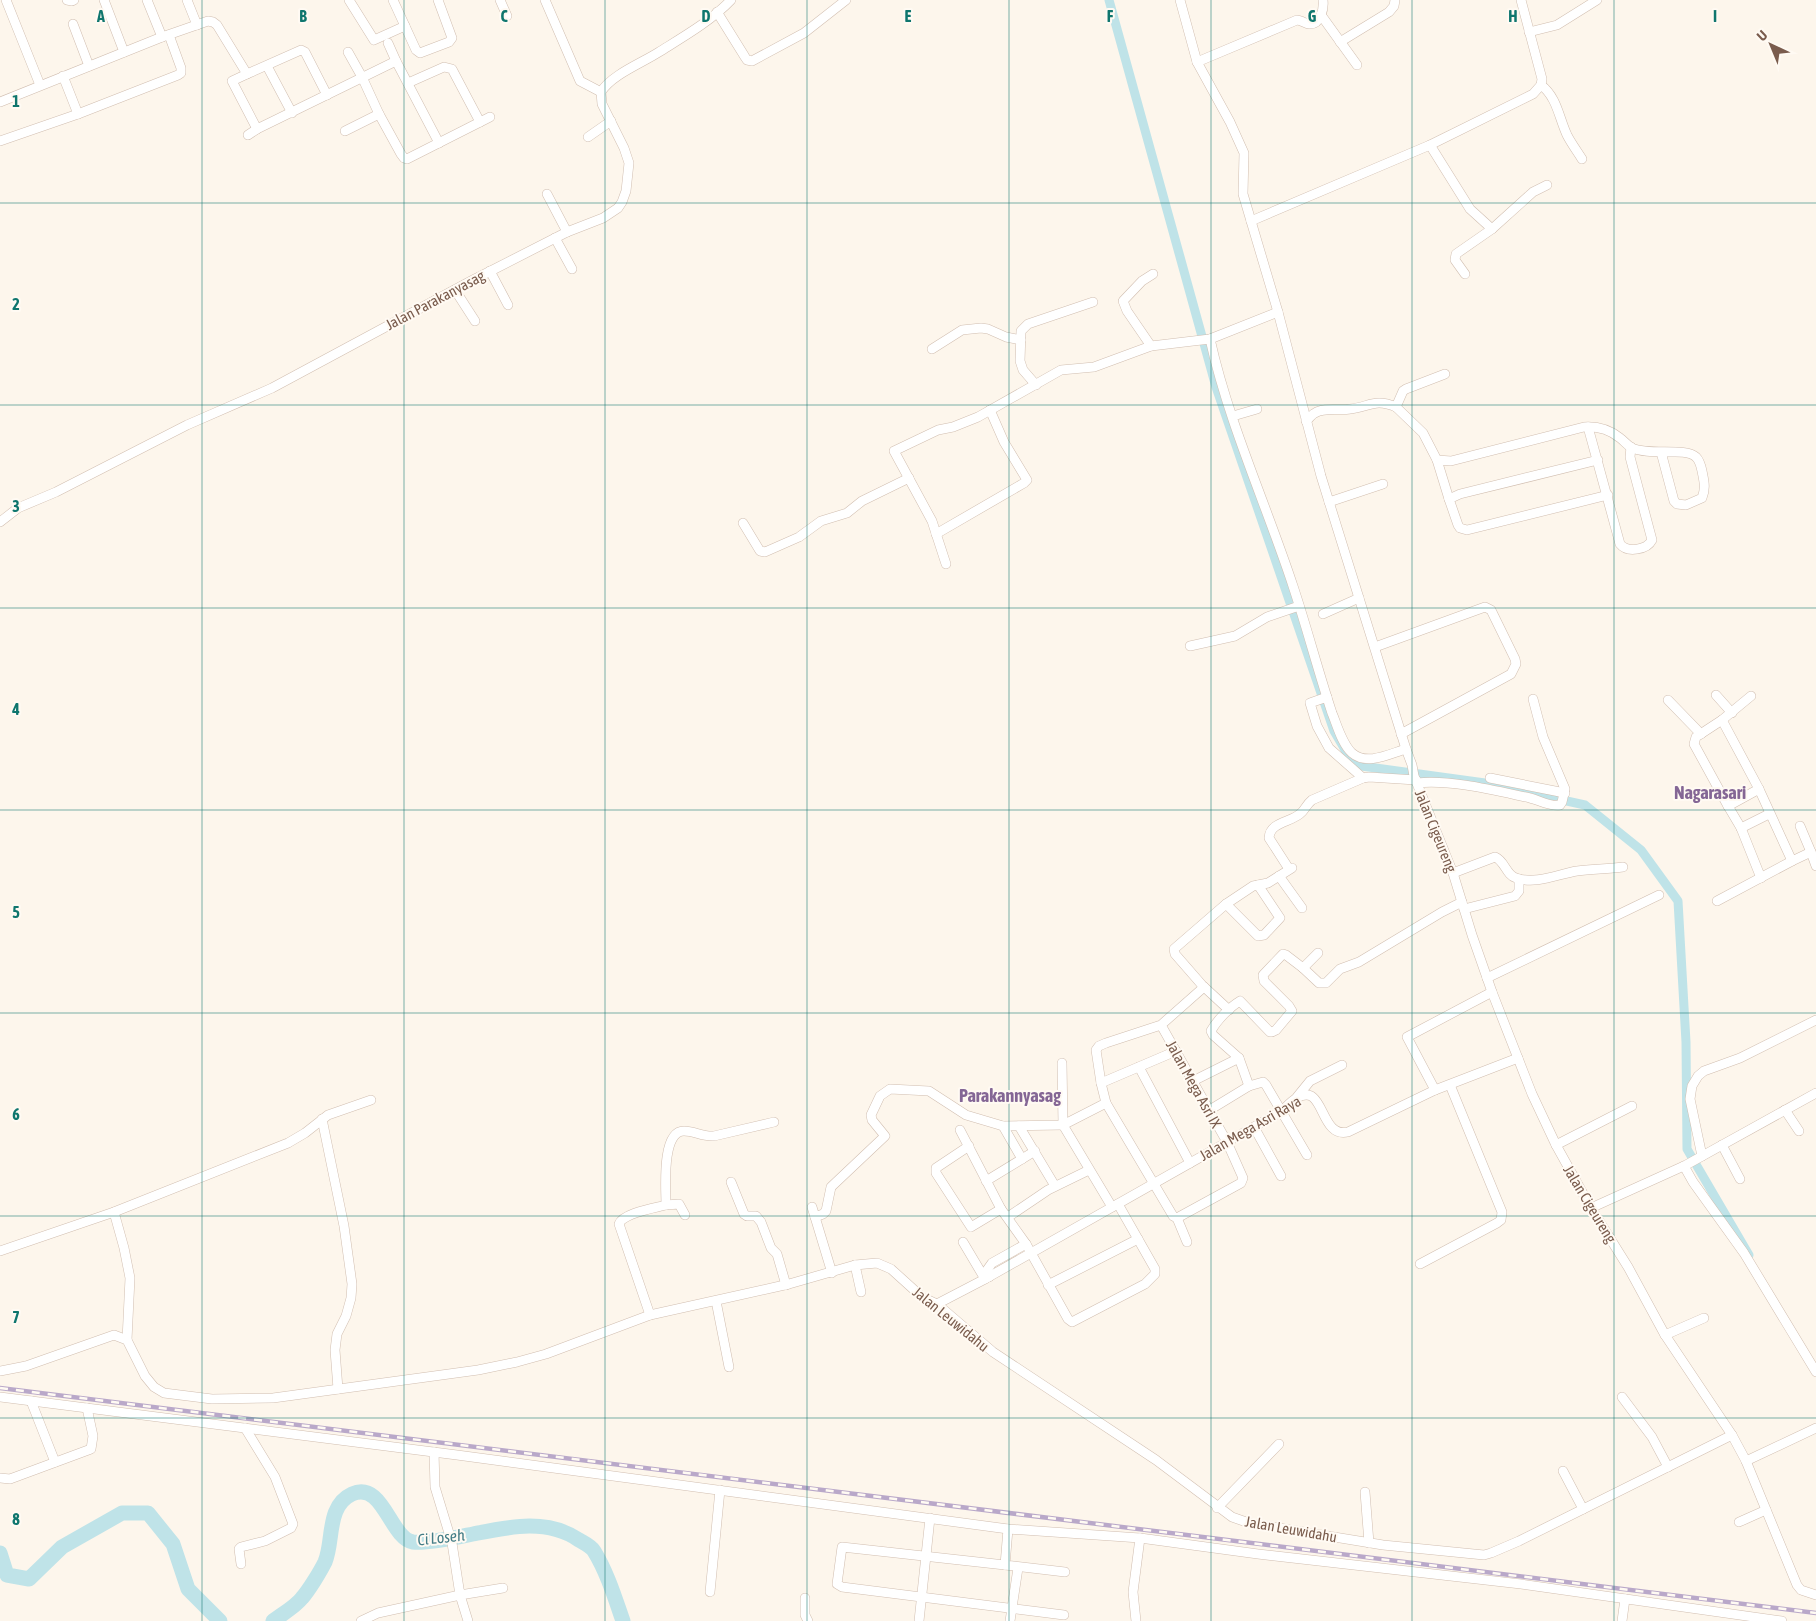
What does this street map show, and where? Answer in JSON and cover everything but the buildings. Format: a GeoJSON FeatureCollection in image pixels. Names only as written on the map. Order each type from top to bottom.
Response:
{"type":"FeatureCollection","features":[{"type":"Feature","properties":{"kind":"street"},"geometry":{"type":"LineString","coordinates":[[6,0],[40,85]]}},
{"type":"Feature","properties":{"kind":"street"},"geometry":{"type":"LineString","coordinates":[[67,0],[74,0]]}},
{"type":"Feature","properties":{"kind":"street"},"geometry":{"type":"LineString","coordinates":[[104,0],[124,52]]}},
{"type":"Feature","properties":{"kind":"street"},"geometry":{"type":"LineString","coordinates":[[0,141],[78,114],[178,75],[181,72],[181,68],[147,0]]}},
{"type":"Feature","properties":{"kind":"street"},"geometry":{"type":"LineString","coordinates":[[187,0],[198,25]]}},
{"type":"Feature","properties":{"kind":"street"},"geometry":{"type":"LineString","coordinates":[[349,0],[374,40],[405,26]]}},
{"type":"Feature","properties":{"kind":"street"},"geometry":{"type":"LineString","coordinates":[[393,0],[418,53],[426,52],[449,42],[452,36],[438,0]]}},
{"type":"Feature","properties":{"kind":"street"},"geometry":{"type":"LineString","coordinates":[[500,0],[506,16]]}},
{"type":"Feature","properties":{"kind":"street"},"geometry":{"type":"LineString","coordinates":[[545,0],[580,81],[601,92],[610,82],[659,52],[718,12],[731,0]]}},
{"type":"Feature","properties":{"kind":"street"},"geometry":{"type":"LineString","coordinates":[[718,12],[747,60],[752,60],[804,33],[846,0]]}},
{"type":"Feature","properties":{"kind":"street","name":"Jalan Cigeureng"},"geometry":{"type":"LineString","coordinates":[[1180,0],[1197,62],[1230,122],[1244,153],[1243,194],[1278,312],[1329,502],[1401,734],[1416,780],[1453,873],[1492,992],[1532,1094],[1556,1145],[1591,1208],[1628,1267],[1665,1335],[1732,1435],[1746,1461],[1797,1585],[1801,1590],[1816,1596]]}},
{"type":"Feature","properties":{"kind":"street"},"geometry":{"type":"LineString","coordinates":[[1197,62],[1297,20],[1309,24],[1315,22],[1321,15],[1323,0]]}},
{"type":"Feature","properties":{"kind":"street"},"geometry":{"type":"LineString","coordinates":[[1340,42],[1389,12],[1394,6],[1394,0]]}},
{"type":"Feature","properties":{"kind":"street"},"geometry":{"type":"LineString","coordinates":[[1251,221],[1430,145],[1526,99],[1538,90],[1542,79],[1521,0]]}},
{"type":"Feature","properties":{"kind":"street"},"geometry":{"type":"LineString","coordinates":[[1529,32],[1557,25],[1597,0]]}},
{"type":"Feature","properties":{"kind":"street"},"geometry":{"type":"LineString","coordinates":[[1321,15],[1357,66]]}},
{"type":"Feature","properties":{"kind":"street"},"geometry":{"type":"LineString","coordinates":[[0,102],[165,36],[208,21],[216,25],[246,74]]}},
{"type":"Feature","properties":{"kind":"street"},"geometry":{"type":"LineString","coordinates":[[73,24],[89,66]]}},
{"type":"Feature","properties":{"kind":"street"},"geometry":{"type":"LineString","coordinates":[[388,43],[439,143]]}},
{"type":"Feature","properties":{"kind":"street"},"geometry":{"type":"LineString","coordinates":[[257,129],[232,81],[246,74],[300,50],[303,51],[327,95]]}},
{"type":"Feature","properties":{"kind":"street"},"geometry":{"type":"LineString","coordinates":[[348,52],[379,114],[404,158],[407,159],[490,117]]}},
{"type":"Feature","properties":{"kind":"street"},"geometry":{"type":"LineString","coordinates":[[248,135],[396,61]]}},
{"type":"Feature","properties":{"kind":"street"},"geometry":{"type":"LineString","coordinates":[[267,66],[292,113]]}},
{"type":"Feature","properties":{"kind":"street"},"geometry":{"type":"LineString","coordinates":[[408,82],[444,66],[452,69],[480,122]]}},
{"type":"Feature","properties":{"kind":"street"},"geometry":{"type":"LineString","coordinates":[[63,76],[78,114]]}},
{"type":"Feature","properties":{"kind":"street"},"geometry":{"type":"LineString","coordinates":[[1541,85],[1549,93],[1558,109],[1567,136],[1582,159]]}},
{"type":"Feature","properties":{"kind":"street","name":"Jalan Parakanyasag"},"geometry":{"type":"LineString","coordinates":[[0,522],[18,508],[56,492],[187,425],[272,388],[490,271],[567,232],[602,218],[618,208],[626,191],[629,163],[624,148],[602,104],[601,92]]}},
{"type":"Feature","properties":{"kind":"street"},"geometry":{"type":"LineString","coordinates":[[345,131],[379,114]]}},
{"type":"Feature","properties":{"kind":"street"},"geometry":{"type":"LineString","coordinates":[[588,138],[611,121]]}},
{"type":"Feature","properties":{"kind":"street"},"geometry":{"type":"LineString","coordinates":[[1430,145],[1470,209],[1492,229]]}},
{"type":"Feature","properties":{"kind":"street"},"geometry":{"type":"LineString","coordinates":[[1465,274],[1455,260],[1456,254],[1492,229],[1528,196],[1547,184]]}},
{"type":"Feature","properties":{"kind":"street"},"geometry":{"type":"LineString","coordinates":[[547,194],[567,232]]}},
{"type":"Feature","properties":{"kind":"street"},"geometry":{"type":"LineString","coordinates":[[555,238],[572,269]]}},
{"type":"Feature","properties":{"kind":"street"},"geometry":{"type":"LineString","coordinates":[[490,271],[508,305]]}},
{"type":"Feature","properties":{"kind":"street"},"geometry":{"type":"LineString","coordinates":[[1151,346],[1127,311],[1123,300],[1142,282],[1154,274]]}},
{"type":"Feature","properties":{"kind":"street"},"geometry":{"type":"LineString","coordinates":[[455,290],[475,321]]}},
{"type":"Feature","properties":{"kind":"street"},"geometry":{"type":"LineString","coordinates":[[1036,385],[1021,366],[1022,328],[1028,324],[1093,302]]}},
{"type":"Feature","properties":{"kind":"street"},"geometry":{"type":"LineString","coordinates":[[946,564],[929,514],[894,451],[938,430],[964,424],[1061,370],[1094,367],[1151,346],[1206,339],[1278,312]]}},
{"type":"Feature","properties":{"kind":"street"},"geometry":{"type":"LineString","coordinates":[[932,350],[962,330],[988,329],[1006,337],[1021,340]]}},
{"type":"Feature","properties":{"kind":"street"},"geometry":{"type":"LineString","coordinates":[[1206,339],[1297,607],[1325,697],[1345,743],[1350,752],[1363,759],[1371,759],[1406,749]]}},
{"type":"Feature","properties":{"kind":"street"},"geometry":{"type":"LineString","coordinates":[[1396,407],[1403,391],[1444,374]]}},
{"type":"Feature","properties":{"kind":"street"},"geometry":{"type":"LineString","coordinates":[[1306,421],[1315,412],[1326,410],[1350,410],[1373,403],[1388,404],[1396,407],[1423,433],[1437,460],[1460,528],[1467,530],[1608,495]]}},
{"type":"Feature","properties":{"kind":"street"},"geometry":{"type":"LineString","coordinates":[[1233,416],[1257,409]]}},
{"type":"Feature","properties":{"kind":"street"},"geometry":{"type":"LineString","coordinates":[[936,534],[1027,480],[998,429],[990,410]]}},
{"type":"Feature","properties":{"kind":"street"},"geometry":{"type":"LineString","coordinates":[[1437,460],[1451,460],[1588,427],[1595,427],[1616,435],[1631,447],[1653,453],[1661,452],[1682,452],[1696,457],[1700,462],[1705,487],[1702,498],[1686,505],[1676,504],[1661,452]]}},
{"type":"Feature","properties":{"kind":"street"},"geometry":{"type":"LineString","coordinates":[[1588,427],[1622,547],[1628,550],[1649,545],[1652,540],[1630,457],[1631,447]]}},
{"type":"Feature","properties":{"kind":"street"},"geometry":{"type":"LineString","coordinates":[[1449,499],[1460,494],[1598,460]]}},
{"type":"Feature","properties":{"kind":"street"},"geometry":{"type":"LineString","coordinates":[[743,523],[760,551],[765,552],[799,537],[818,522],[847,513],[860,502],[909,478]]}},
{"type":"Feature","properties":{"kind":"street"},"geometry":{"type":"LineString","coordinates":[[1329,502],[1383,484]]}},
{"type":"Feature","properties":{"kind":"street"},"geometry":{"type":"LineString","coordinates":[[1323,614],[1359,598]]}},
{"type":"Feature","properties":{"kind":"street"},"geometry":{"type":"LineString","coordinates":[[1190,646],[1235,636],[1267,617],[1297,607]]}},
{"type":"Feature","properties":{"kind":"street"},"geometry":{"type":"LineString","coordinates":[[1375,647],[1485,607],[1492,610],[1515,659],[1516,664],[1511,674],[1401,734]]}},
{"type":"Feature","properties":{"kind":"street"},"geometry":{"type":"LineString","coordinates":[[1716,694],[1732,713]]}},
{"type":"Feature","properties":{"kind":"street"},"geometry":{"type":"LineString","coordinates":[[1751,696],[1732,713],[1694,739],[1694,746],[1741,828],[1761,878]]}},
{"type":"Feature","properties":{"kind":"street"},"geometry":{"type":"LineString","coordinates":[[1325,697],[1310,704],[1317,726],[1329,748],[1363,778]]}},
{"type":"Feature","properties":{"kind":"street"},"geometry":{"type":"LineString","coordinates":[[1228,1010],[1204,987],[1175,954],[1174,948],[1226,904],[1253,886],[1268,883],[1290,868],[1268,838],[1269,832],[1273,827],[1302,812],[1305,806],[1312,800],[1369,776],[1416,780],[1496,791],[1532,798],[1555,806],[1560,805],[1564,797],[1564,785],[1543,737],[1533,699]]}},
{"type":"Feature","properties":{"kind":"street"},"geometry":{"type":"LineString","coordinates":[[1668,700],[1701,734]]}},
{"type":"Feature","properties":{"kind":"street"},"geometry":{"type":"LineString","coordinates":[[1722,720],[1759,789],[1792,861]]}},
{"type":"Feature","properties":{"kind":"street"},"geometry":{"type":"LineString","coordinates":[[1490,778],[1564,797]]}},
{"type":"Feature","properties":{"kind":"street"},"geometry":{"type":"LineString","coordinates":[[1728,806],[1759,789]]}},
{"type":"Feature","properties":{"kind":"street"},"geometry":{"type":"LineString","coordinates":[[1741,828],[1769,814]]}},
{"type":"Feature","properties":{"kind":"street"},"geometry":{"type":"LineString","coordinates":[[1800,826],[1816,866]]}},
{"type":"Feature","properties":{"kind":"street"},"geometry":{"type":"LineString","coordinates":[[1718,901],[1811,852]]}},
{"type":"Feature","properties":{"kind":"street"},"geometry":{"type":"LineString","coordinates":[[1453,873],[1495,857],[1502,862],[1509,874],[1519,880],[1550,878],[1576,871],[1623,867]]}},
{"type":"Feature","properties":{"kind":"street"},"geometry":{"type":"LineString","coordinates":[[1279,876],[1302,908]]}},
{"type":"Feature","properties":{"kind":"street"},"geometry":{"type":"LineString","coordinates":[[1249,1086],[1238,1058],[1212,1033],[1214,1025],[1228,1010],[1242,1002],[1270,1032],[1274,1032],[1292,1011],[1264,982],[1263,975],[1283,954],[1303,968],[1319,983],[1326,983],[1340,969],[1359,962],[1442,912],[1515,896],[1519,891],[1519,880]]}},
{"type":"Feature","properties":{"kind":"street"},"geometry":{"type":"LineString","coordinates":[[1226,904],[1258,936],[1264,935],[1280,918],[1258,885]]}},
{"type":"Feature","properties":{"kind":"street"},"geometry":{"type":"LineString","coordinates":[[1487,978],[1659,895]]}},
{"type":"Feature","properties":{"kind":"street"},"geometry":{"type":"LineString","coordinates":[[1303,968],[1318,953]]}},
{"type":"Feature","properties":{"kind":"street"},"geometry":{"type":"LineString","coordinates":[[1187,1242],[1177,1218],[1173,1216],[1106,1103],[1096,1050],[1099,1046],[1161,1025],[1204,987]]}},
{"type":"Feature","properties":{"kind":"street"},"geometry":{"type":"LineString","coordinates":[[1434,1090],[1407,1037],[1492,992]]}},
{"type":"Feature","properties":{"kind":"street"},"geometry":{"type":"LineString","coordinates":[[1699,1158],[1690,1100],[1692,1086],[1698,1076],[1704,1071],[1740,1058],[1816,1020]]}},
{"type":"Feature","properties":{"kind":"street","name":"Jalan Mega Asri IX"},"geometry":{"type":"LineString","coordinates":[[1161,1025],[1227,1142],[1243,1178],[1241,1183],[1177,1218]]}},
{"type":"Feature","properties":{"kind":"street"},"geometry":{"type":"LineString","coordinates":[[1101,1083],[1176,1051]]}},
{"type":"Feature","properties":{"kind":"street"},"geometry":{"type":"LineString","coordinates":[[1193,1081],[1238,1058]]}},
{"type":"Feature","properties":{"kind":"street","name":"Jalan Mega Asri Raya"},"geometry":{"type":"LineString","coordinates":[[937,1304],[987,1278],[1029,1248],[1115,1205],[1282,1111],[1297,1097],[1306,1096],[1314,1098],[1321,1107],[1324,1117],[1331,1128],[1341,1134],[1434,1090],[1518,1058]]}},
{"type":"Feature","properties":{"kind":"street"},"geometry":{"type":"LineString","coordinates":[[960,1130],[1001,1209],[1029,1248],[1068,1319],[1072,1322],[1145,1284],[1155,1274],[1155,1269],[1138,1239],[1089,1170],[1063,1125],[1062,1063]]}},
{"type":"Feature","properties":{"kind":"street"},"geometry":{"type":"LineString","coordinates":[[1297,1097],[1310,1081],[1342,1065]]}},
{"type":"Feature","properties":{"kind":"street"},"geometry":{"type":"LineString","coordinates":[[1139,1066],[1190,1163]]}},
{"type":"Feature","properties":{"kind":"street"},"geometry":{"type":"LineString","coordinates":[[1208,1110],[1249,1086],[1261,1082],[1264,1083],[1308,1155]]}},
{"type":"Feature","properties":{"kind":"street"},"geometry":{"type":"LineString","coordinates":[[1420,1264],[1497,1223],[1502,1216],[1450,1085]]}},
{"type":"Feature","properties":{"kind":"street"},"geometry":{"type":"LineString","coordinates":[[815,1217],[826,1211],[830,1187],[885,1136],[871,1116],[880,1096],[890,1090],[929,1091],[966,1115],[1003,1126],[1063,1125],[1106,1103]]}},
{"type":"Feature","properties":{"kind":"street"},"geometry":{"type":"LineString","coordinates":[[1591,1208],[1699,1158],[1816,1093]]}},
{"type":"Feature","properties":{"kind":"street"},"geometry":{"type":"LineString","coordinates":[[0,1251],[114,1212],[288,1143],[305,1133],[322,1119],[338,1111],[371,1100]]}},
{"type":"Feature","properties":{"kind":"street"},"geometry":{"type":"LineString","coordinates":[[1556,1145],[1632,1106]]}},
{"type":"Feature","properties":{"kind":"street"},"geometry":{"type":"LineString","coordinates":[[1785,1110],[1799,1131]]}},
{"type":"Feature","properties":{"kind":"street"},"geometry":{"type":"LineString","coordinates":[[322,1119],[344,1226],[352,1284],[351,1298],[338,1334],[335,1350],[338,1389]]}},
{"type":"Feature","properties":{"kind":"street"},"geometry":{"type":"LineString","coordinates":[[666,1204],[666,1158],[669,1145],[677,1133],[682,1131],[714,1136],[774,1122]]}},
{"type":"Feature","properties":{"kind":"street"},"geometry":{"type":"LineString","coordinates":[[1003,1126],[1022,1159]]}},
{"type":"Feature","properties":{"kind":"street"},"geometry":{"type":"LineString","coordinates":[[1019,1126],[1055,1186]]}},
{"type":"Feature","properties":{"kind":"street"},"geometry":{"type":"LineString","coordinates":[[1254,1127],[1281,1176]]}},
{"type":"Feature","properties":{"kind":"street"},"geometry":{"type":"LineString","coordinates":[[1722,1145],[1740,1179]]}},
{"type":"Feature","properties":{"kind":"street"},"geometry":{"type":"LineString","coordinates":[[969,1146],[936,1168],[936,1173],[971,1227],[1001,1209]]}},
{"type":"Feature","properties":{"kind":"street"},"geometry":{"type":"LineString","coordinates":[[986,1181],[1035,1151]]}},
{"type":"Feature","properties":{"kind":"street"},"geometry":{"type":"LineString","coordinates":[[1685,1165],[1693,1182],[1744,1253],[1816,1372]]}},
{"type":"Feature","properties":{"kind":"street"},"geometry":{"type":"LineString","coordinates":[[1008,1217],[1055,1186],[1089,1170]]}},
{"type":"Feature","properties":{"kind":"street"},"geometry":{"type":"LineString","coordinates":[[730,1182],[744,1214],[756,1216],[761,1222],[771,1248],[777,1254],[786,1285]]}},
{"type":"Feature","properties":{"kind":"street"},"geometry":{"type":"LineString","coordinates":[[650,1315],[619,1224],[624,1217],[666,1204],[678,1204],[685,1215]]}},
{"type":"Feature","properties":{"kind":"street"},"geometry":{"type":"LineString","coordinates":[[812,1207],[832,1273]]}},
{"type":"Feature","properties":{"kind":"street"},"geometry":{"type":"LineString","coordinates":[[0,1371],[26,1366],[114,1335],[127,1340],[130,1278],[114,1212]]}},
{"type":"Feature","properties":{"kind":"street"},"geometry":{"type":"LineString","coordinates":[[1048,1285],[1138,1239]]}},
{"type":"Feature","properties":{"kind":"street"},"geometry":{"type":"LineString","coordinates":[[963,1242],[987,1278]]}},
{"type":"Feature","properties":{"kind":"street","name":"Jalan Leuwidahu"},"geometry":{"type":"LineString","coordinates":[[127,1340],[145,1376],[154,1387],[164,1393],[212,1398],[273,1398],[478,1370],[517,1362],[546,1354],[650,1315],[786,1285],[855,1265],[877,1263],[886,1266],[922,1297],[937,1304],[993,1352],[1156,1460],[1232,1517],[1249,1523],[1369,1543],[1484,1555],[1497,1551],[1732,1435]]}},
{"type":"Feature","properties":{"kind":"street"},"geometry":{"type":"LineString","coordinates":[[855,1265],[861,1292]]}},
{"type":"Feature","properties":{"kind":"street"},"geometry":{"type":"LineString","coordinates":[[716,1301],[729,1367]]}},
{"type":"Feature","properties":{"kind":"street"},"geometry":{"type":"LineString","coordinates":[[1665,1335],[1704,1318]]}},
{"type":"Feature","properties":{"kind":"street"},"geometry":{"type":"LineString","coordinates":[[0,1397],[434,1452],[1008,1529],[1140,1538],[1258,1554],[1522,1584],[1782,1621]]}},
{"type":"Feature","properties":{"kind":"street"},"geometry":{"type":"LineString","coordinates":[[1622,1397],[1652,1437],[1668,1467]]}},
{"type":"Feature","properties":{"kind":"street"},"geometry":{"type":"LineString","coordinates":[[31,1401],[55,1462]]}},
{"type":"Feature","properties":{"kind":"street"},"geometry":{"type":"LineString","coordinates":[[0,1478],[10,1479],[91,1449],[93,1436],[87,1408]]}},
{"type":"Feature","properties":{"kind":"street"},"geometry":{"type":"LineString","coordinates":[[241,1564],[239,1549],[241,1547],[265,1541],[291,1528],[293,1524],[275,1478],[245,1428]]}},
{"type":"Feature","properties":{"kind":"street"},"geometry":{"type":"LineString","coordinates":[[1746,1461],[1816,1428]]}},
{"type":"Feature","properties":{"kind":"street"},"geometry":{"type":"LineString","coordinates":[[1218,1508],[1279,1444]]}},
{"type":"Feature","properties":{"kind":"street"},"geometry":{"type":"LineString","coordinates":[[434,1452],[435,1486],[451,1538],[460,1595],[468,1621]]}},
{"type":"Feature","properties":{"kind":"street"},"geometry":{"type":"LineString","coordinates":[[1563,1471],[1583,1509]]}},
{"type":"Feature","properties":{"kind":"street"},"geometry":{"type":"LineString","coordinates":[[710,1592],[720,1490]]}},
{"type":"Feature","properties":{"kind":"street"},"geometry":{"type":"LineString","coordinates":[[1365,1492],[1369,1543]]}},
{"type":"Feature","properties":{"kind":"street"},"geometry":{"type":"LineString","coordinates":[[1739,1522],[1766,1510]]}},
{"type":"Feature","properties":{"kind":"street"},"geometry":{"type":"LineString","coordinates":[[919,1621],[930,1518]]}},
{"type":"Feature","properties":{"kind":"street"},"geometry":{"type":"LineString","coordinates":[[1005,1565],[1008,1529]]}},
{"type":"Feature","properties":{"kind":"street"},"geometry":{"type":"LineString","coordinates":[[1136,1621],[1133,1592],[1140,1538]]}},
{"type":"Feature","properties":{"kind":"street"},"geometry":{"type":"LineString","coordinates":[[1064,1615],[842,1588],[837,1584],[842,1547],[1066,1572]]}},
{"type":"Feature","properties":{"kind":"street"},"geometry":{"type":"LineString","coordinates":[[1010,1621],[1018,1568]]}},
{"type":"Feature","properties":{"kind":"street"},"geometry":{"type":"LineString","coordinates":[[361,1621],[374,1614],[460,1595],[503,1588]]}},
{"type":"Feature","properties":{"kind":"street"},"geometry":{"type":"LineString","coordinates":[[805,1598],[805,1615],[808,1621]]}},
{"type":"Feature","properties":{"kind":"street"},"geometry":{"type":"LineString","coordinates":[[1622,1621],[1626,1599]]}},
{"type":"Feature","properties":{"kind":"waterway"},"geometry":{"type":"LineString","coordinates":[[1109,0],[1216,387],[1334,731],[1354,765],[1485,783],[1585,805],[1641,850],[1678,901],[1686,1042],[1687,1149],[1749,1255]]}},
{"type":"Feature","properties":{"kind":"waterway","name":"Ci Loseh"},"geometry":{"type":"LineString","coordinates":[[273,1621],[299,1601],[320,1571],[328,1554],[334,1515],[338,1507],[352,1494],[363,1492],[371,1495],[379,1502],[398,1531],[405,1538],[413,1542],[434,1541],[527,1526],[554,1529],[567,1533],[594,1551],[607,1576],[623,1621]]}},
{"type":"Feature","properties":{"kind":"waterway","name":"Ci Loseh"},"geometry":{"type":"LineString","coordinates":[[0,1553],[7,1575],[29,1579],[62,1547],[122,1513],[148,1513],[173,1544],[188,1589],[220,1621]]}},
{"type":"Feature","properties":{"kind":"railway"},"geometry":{"type":"LineString","coordinates":[[0,1388],[1816,1613]]}},
{"type":"Feature","properties":{"kind":"district","name":"Nagarasari"},"geometry":{"type":"Point","coordinates":[1710,792]}},
{"type":"Feature","properties":{"kind":"district","name":"Parakannyasag"},"geometry":{"type":"Point","coordinates":[1010,1095]}}]}
